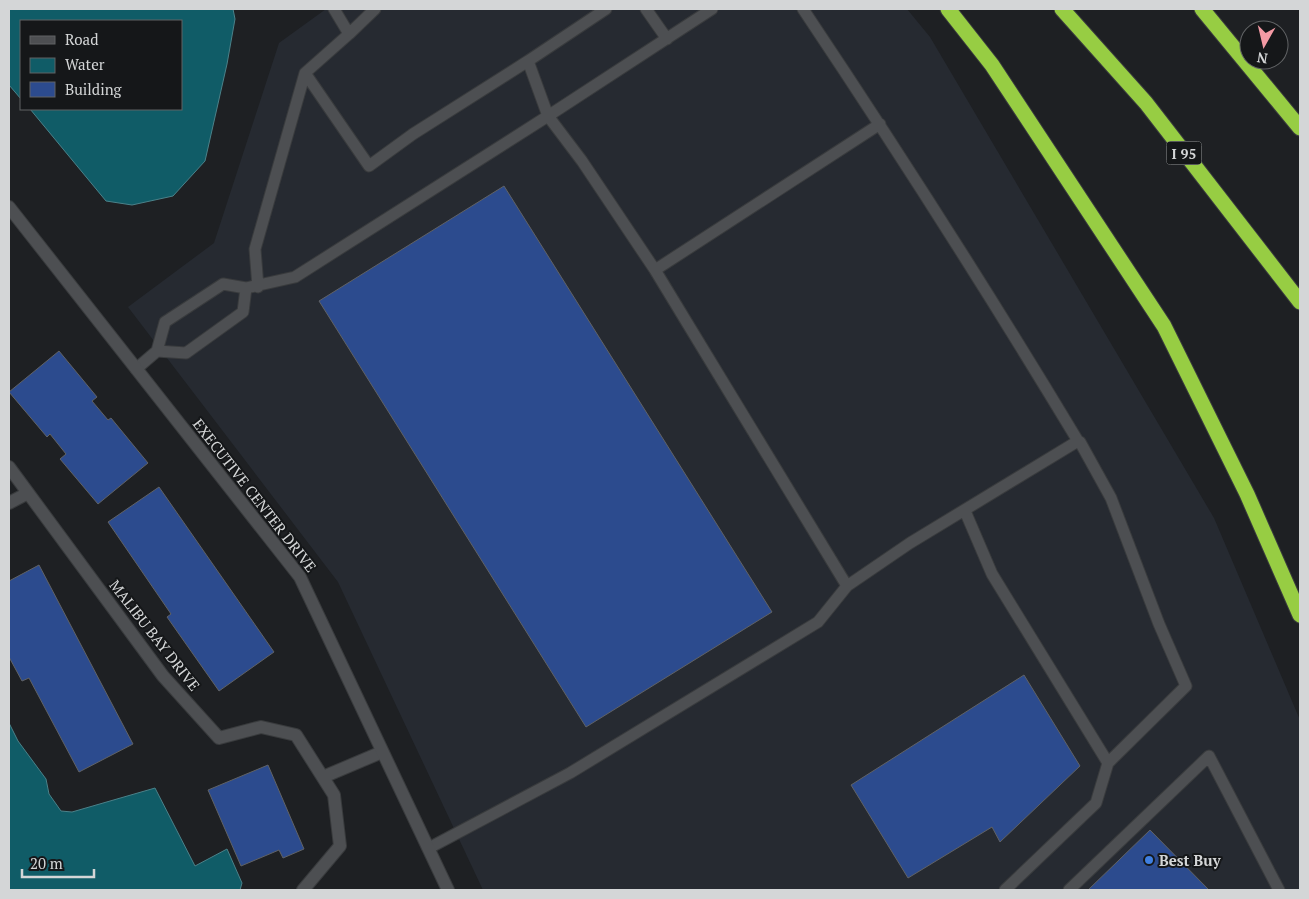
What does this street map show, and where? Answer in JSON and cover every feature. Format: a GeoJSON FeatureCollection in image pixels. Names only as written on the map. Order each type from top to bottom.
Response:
{"type":"FeatureCollection","features":[{"type":"Feature","properties":{"kind":"highway"},"geometry":{"type":"LineString","coordinates":[[948,9],[992,65],[1164,326],[1247,494],[1300,615]]}},
{"type":"Feature","properties":{"kind":"highway","name":"I 95"},"geometry":{"type":"LineString","coordinates":[[1062,9],[1146,103],[1300,302]]}},
{"type":"Feature","properties":{"kind":"highway"},"geometry":{"type":"LineString","coordinates":[[1202,9],[1300,128]]}},
{"type":"Feature","properties":{"kind":"street","name":"EXECUTIVE CENTER DRIVE"},"geometry":{"type":"LineString","coordinates":[[9,207],[300,577],[448,890]]}},
{"type":"Feature","properties":{"kind":"street","name":"MALIBU BAY DRIVE"},"geometry":{"type":"LineString","coordinates":[[9,467],[162,676],[219,738],[261,727],[296,735],[334,795],[340,846],[303,890]]}},
{"type":"Feature","properties":{"kind":"street"},"geometry":{"type":"LineString","coordinates":[[9,503],[28,493]]}},
{"type":"Feature","properties":{"kind":"street"},"geometry":{"type":"LineString","coordinates":[[323,777],[382,752]]}},
{"type":"Feature","properties":{"kind":"lane"},"geometry":{"type":"LineString","coordinates":[[334,9],[350,34]]}},
{"type":"Feature","properties":{"kind":"lane"},"geometry":{"type":"LineString","coordinates":[[136,368],[158,352],[186,353],[243,312],[252,288],[255,249],[305,73],[350,34],[375,9]]}},
{"type":"Feature","properties":{"kind":"lane"},"geometry":{"type":"LineString","coordinates":[[305,73],[369,166],[413,134],[606,9]]}},
{"type":"Feature","properties":{"kind":"lane"},"geometry":{"type":"LineString","coordinates":[[646,9],[667,38]]}},
{"type":"Feature","properties":{"kind":"lane"},"geometry":{"type":"LineString","coordinates":[[158,352],[165,322],[223,284],[252,288],[295,278],[712,9]]}},
{"type":"Feature","properties":{"kind":"lane"},"geometry":{"type":"LineString","coordinates":[[803,9],[880,124],[1080,442],[1111,498],[1159,624],[1186,686],[1108,763],[1096,803],[1005,890]]}},
{"type":"Feature","properties":{"kind":"lane"},"geometry":{"type":"LineString","coordinates":[[528,61],[548,116],[582,161],[655,270],[847,586]]}},
{"type":"Feature","properties":{"kind":"lane"},"geometry":{"type":"LineString","coordinates":[[655,270],[880,124]]}},
{"type":"Feature","properties":{"kind":"lane"},"geometry":{"type":"LineString","coordinates":[[429,848],[570,773],[818,622],[847,586],[910,543],[1078,441]]}},
{"type":"Feature","properties":{"kind":"lane"},"geometry":{"type":"LineString","coordinates":[[965,511],[992,574],[1108,763]]}},
{"type":"Feature","properties":{"kind":"lane"},"geometry":{"type":"LineString","coordinates":[[1070,890],[1209,756],[1279,890]]}},
{"type":"Feature","properties":{"kind":"shaded area"},"geometry":{"type":"Polygon","coordinates":[[[326,9],[907,9],[930,37],[1214,518],[1300,720],[1300,890],[483,890],[338,582],[128,307],[214,243],[279,43],[326,9]]]}},
{"type":"Feature","properties":{"kind":"water"},"geometry":{"type":"Polygon","coordinates":[[[9,9],[233,9],[235,19],[227,64],[205,161],[173,196],[132,205],[106,201],[31,110],[182,110],[182,20],[20,20],[20,98],[9,85],[9,9]]]}},
{"type":"Feature","properties":{"kind":"water"},"geometry":{"type":"Polygon","coordinates":[[[9,723],[18,741],[46,779],[49,794],[61,811],[72,812],[155,788],[195,866],[227,849],[242,883],[240,890],[9,890],[9,723]]]}},
{"type":"Feature","properties":{"kind":"building"},"geometry":{"type":"Polygon","coordinates":[[[504,186],[772,612],[586,727],[319,301],[504,186]]]}},
{"type":"Feature","properties":{"kind":"building"},"geometry":{"type":"Polygon","coordinates":[[[59,351],[97,397],[92,401],[108,420],[111,418],[148,463],[98,504],[60,459],[66,454],[50,434],[47,437],[9,392],[59,351]]]}},
{"type":"Feature","properties":{"kind":"building"},"geometry":{"type":"Polygon","coordinates":[[[159,487],[274,652],[219,691],[167,617],[171,614],[108,522],[159,487]]]}},
{"type":"Feature","properties":{"kind":"building"},"geometry":{"type":"Polygon","coordinates":[[[39,565],[133,744],[79,772],[29,678],[22,681],[9,657],[9,581],[39,565]]]}},
{"type":"Feature","properties":{"kind":"building"},"geometry":{"type":"Polygon","coordinates":[[[1024,675],[1080,766],[1000,842],[992,827],[908,878],[851,785],[1024,675]]]}},
{"type":"Feature","properties":{"kind":"building"},"geometry":{"type":"Polygon","coordinates":[[[268,765],[304,849],[283,858],[279,850],[241,866],[208,790],[268,765]]]}},
{"type":"Feature","properties":{"kind":"building","name":"Best Buy"},"geometry":{"type":"Polygon","coordinates":[[[1150,830],[1209,890],[1088,890],[1150,830]]]}},
{"type":"Feature","properties":{"kind":"place","name":"Best Buy"},"geometry":{"type":"Point","coordinates":[1149,860]}}]}
